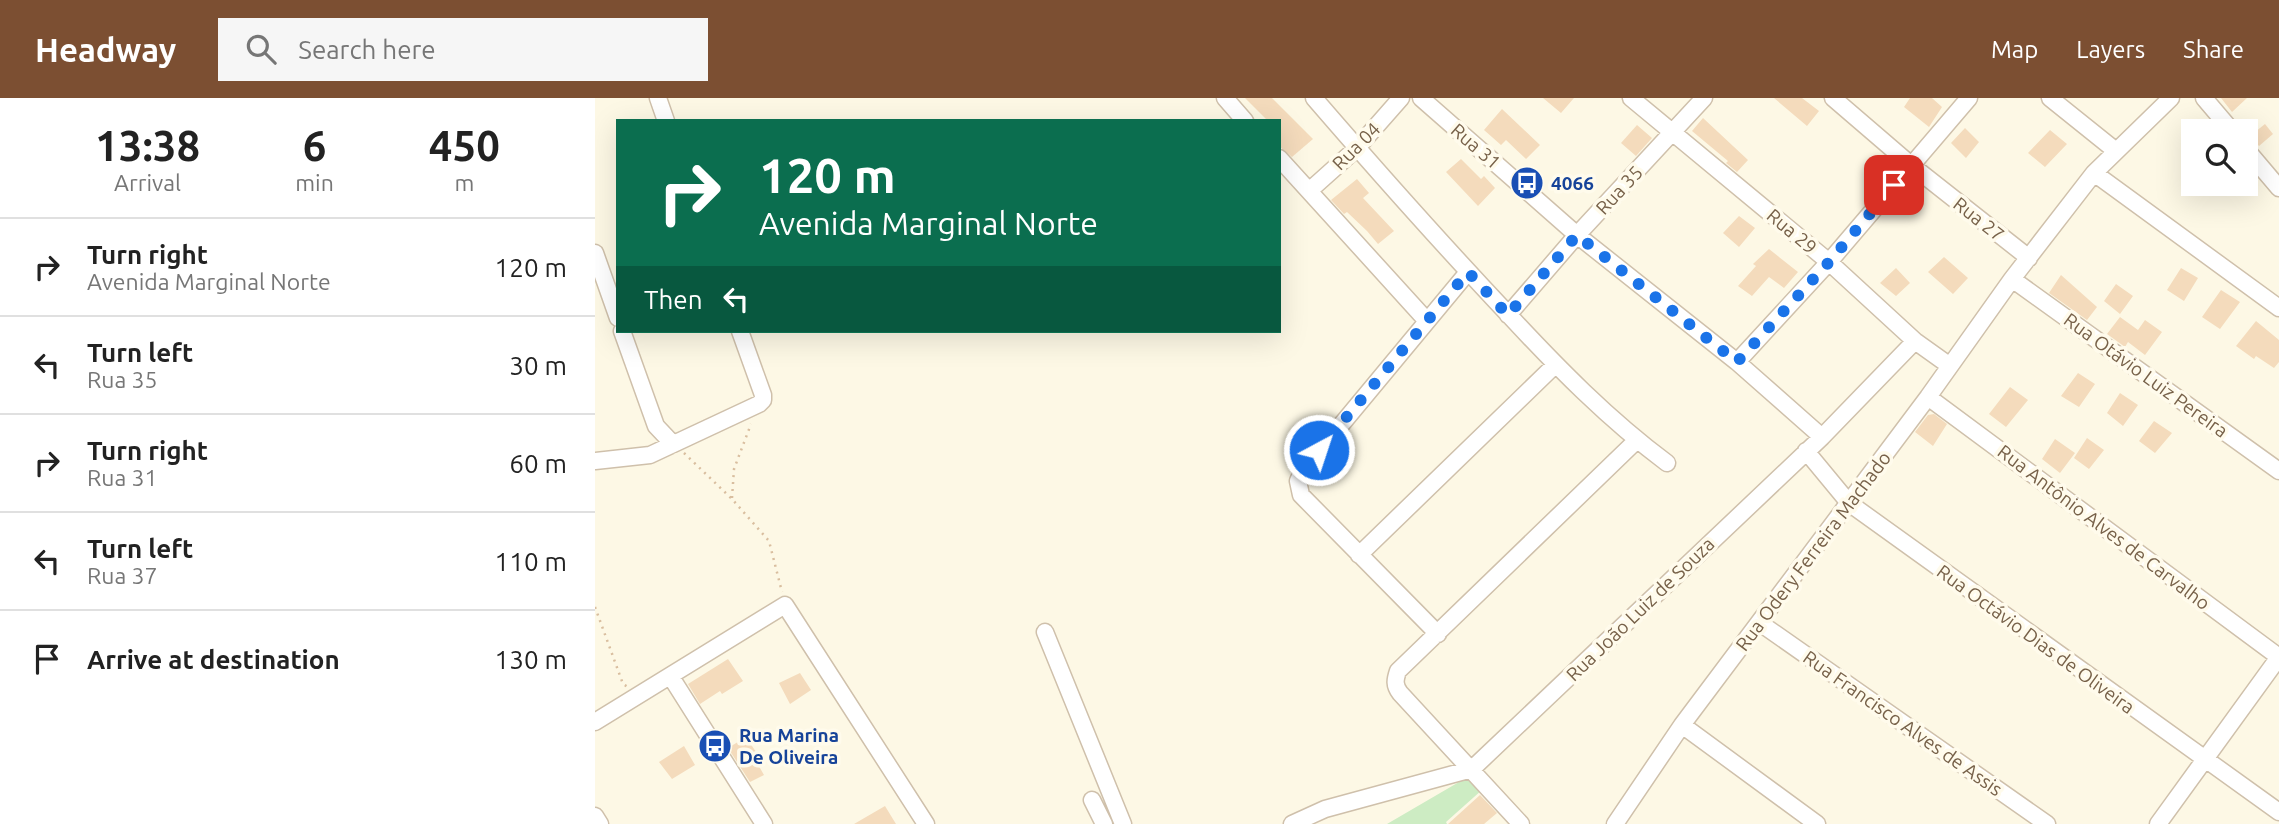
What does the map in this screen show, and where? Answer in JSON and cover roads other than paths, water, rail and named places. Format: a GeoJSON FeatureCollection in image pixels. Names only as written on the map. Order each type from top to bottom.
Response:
{"type":"FeatureCollection","features":[{"type":"Feature","properties":{"kind":"street"},"geometry":{"type":"LineString","coordinates":[[658,98],[665,119]]}},
{"type":"Feature","properties":{"kind":"street"},"geometry":{"type":"LineString","coordinates":[[1225,98],[1243,119]]}},
{"type":"Feature","properties":{"kind":"street"},"geometry":{"type":"LineString","coordinates":[[1314,98],[1468,272],[1555,365],[1637,440],[1667,463]]}},
{"type":"Feature","properties":{"kind":"street","name":"Rua 04"},"geometry":{"type":"LineString","coordinates":[[1309,191],[1357,148],[1401,98]]}},
{"type":"Feature","properties":{"kind":"street","name":"Rua 31"},"geometry":{"type":"LineString","coordinates":[[1421,98],[1577,235],[1737,362],[1822,437]]}},
{"type":"Feature","properties":{"kind":"street","name":"Rua 29"},"geometry":{"type":"LineString","coordinates":[[1631,98],[1829,262],[1915,341],[1950,366]]}},
{"type":"Feature","properties":{"kind":"street","name":"Rua 35"},"geometry":{"type":"LineString","coordinates":[[1508,315],[1577,235],[1703,98]]}},
{"type":"Feature","properties":{"kind":"street","name":"Rua 27"},"geometry":{"type":"LineString","coordinates":[[1833,98],[1911,165],[2029,258]]}},
{"type":"Feature","properties":{"kind":"street"},"geometry":{"type":"LineString","coordinates":[[1737,362],[1829,262],[1969,98]]}},
{"type":"Feature","properties":{"kind":"street"},"geometry":{"type":"LineString","coordinates":[[2050,98],[2116,151]]}},
{"type":"Feature","properties":{"kind":"street"},"geometry":{"type":"LineString","coordinates":[[2012,279],[2094,173],[2171,98]]}},
{"type":"Feature","properties":{"kind":"street"},"geometry":{"type":"LineString","coordinates":[[2204,98],[2222,119]]}},
{"type":"Feature","properties":{"kind":"street"},"geometry":{"type":"LineString","coordinates":[[1281,160],[1427,321]]}},
{"type":"Feature","properties":{"kind":"street"},"geometry":{"type":"LineString","coordinates":[[2258,163],[2279,188]]}},
{"type":"Feature","properties":{"kind":"street"},"geometry":{"type":"LineString","coordinates":[[2094,173],[2279,308]]}},
{"type":"Feature","properties":{"kind":"street"},"geometry":{"type":"LineString","coordinates":[[595,253],[616,312]]}},
{"type":"Feature","properties":{"kind":"street"},"geometry":{"type":"LineString","coordinates":[[1438,634],[1301,495],[1298,481],[1302,472],[1468,272]]}},
{"type":"Feature","properties":{"kind":"street","name":"Rua Odery Ferreira Machado"},"geometry":{"type":"LineString","coordinates":[[1615,824],[1682,725],[1928,397],[2012,279]]}},
{"type":"Feature","properties":{"kind":"street","name":"Rua Otávio Luiz Pereira"},"geometry":{"type":"LineString","coordinates":[[2012,279],[2279,471]]}},
{"type":"Feature","properties":{"kind":"street"},"geometry":{"type":"LineString","coordinates":[[623,333],[656,426],[673,444]]}},
{"type":"Feature","properties":{"kind":"street"},"geometry":{"type":"LineString","coordinates":[[595,461],[644,456],[763,400],[741,333]]}},
{"type":"Feature","properties":{"kind":"street","name":"Rua João Luiz de Souza"},"geometry":{"type":"LineString","coordinates":[[1292,824],[1325,809],[1472,769],[1822,437],[1915,341]]}},
{"type":"Feature","properties":{"kind":"street"},"geometry":{"type":"LineString","coordinates":[[1359,555],[1555,365]]}},
{"type":"Feature","properties":{"kind":"street","name":"Rua Antônio Alves de Carvalho"},"geometry":{"type":"LineString","coordinates":[[1928,397],[2279,657]]}},
{"type":"Feature","properties":{"kind":"street"},"geometry":{"type":"LineString","coordinates":[[644,456],[656,426]]}},
{"type":"Feature","properties":{"kind":"street"},"geometry":{"type":"LineString","coordinates":[[1521,824],[1395,686],[1398,671],[1637,440]]}},
{"type":"Feature","properties":{"kind":"street","name":"Rua Octávio Dias de Oliveira"},"geometry":{"type":"LineString","coordinates":[[1806,451],[1849,503],[2279,813]]}},
{"type":"Feature","properties":{"kind":"street"},"geometry":{"type":"LineString","coordinates":[[595,722],[785,605],[926,824]]}},
{"type":"Feature","properties":{"kind":"street","name":"Rua Francisco Alves de Assis"},"geometry":{"type":"LineString","coordinates":[[1760,622],[2047,824]]}},
{"type":"Feature","properties":{"kind":"street"},"geometry":{"type":"LineString","coordinates":[[1045,632],[1123,824]]}},
{"type":"Feature","properties":{"kind":"street"},"geometry":{"type":"LineString","coordinates":[[2158,824],[2279,657]]}},
{"type":"Feature","properties":{"kind":"street"},"geometry":{"type":"LineString","coordinates":[[671,677],[764,824]]}},
{"type":"Feature","properties":{"kind":"street"},"geometry":{"type":"LineString","coordinates":[[1682,725],[1817,824]]}},
{"type":"Feature","properties":{"kind":"street"},"geometry":{"type":"LineString","coordinates":[[1092,800],[1104,824]]}},
{"type":"Feature","properties":{"kind":"street"},"geometry":{"type":"LineString","coordinates":[[595,816],[600,824]]}},
{"type":"Feature","properties":{"kind":"place","name":"4066"},"geometry":{"type":"Point","coordinates":[1527,183]}},
{"type":"Feature","properties":{"kind":"place","name":"Rua Marina De Oliveira"},"geometry":{"type":"Point","coordinates":[715,746]}}]}
